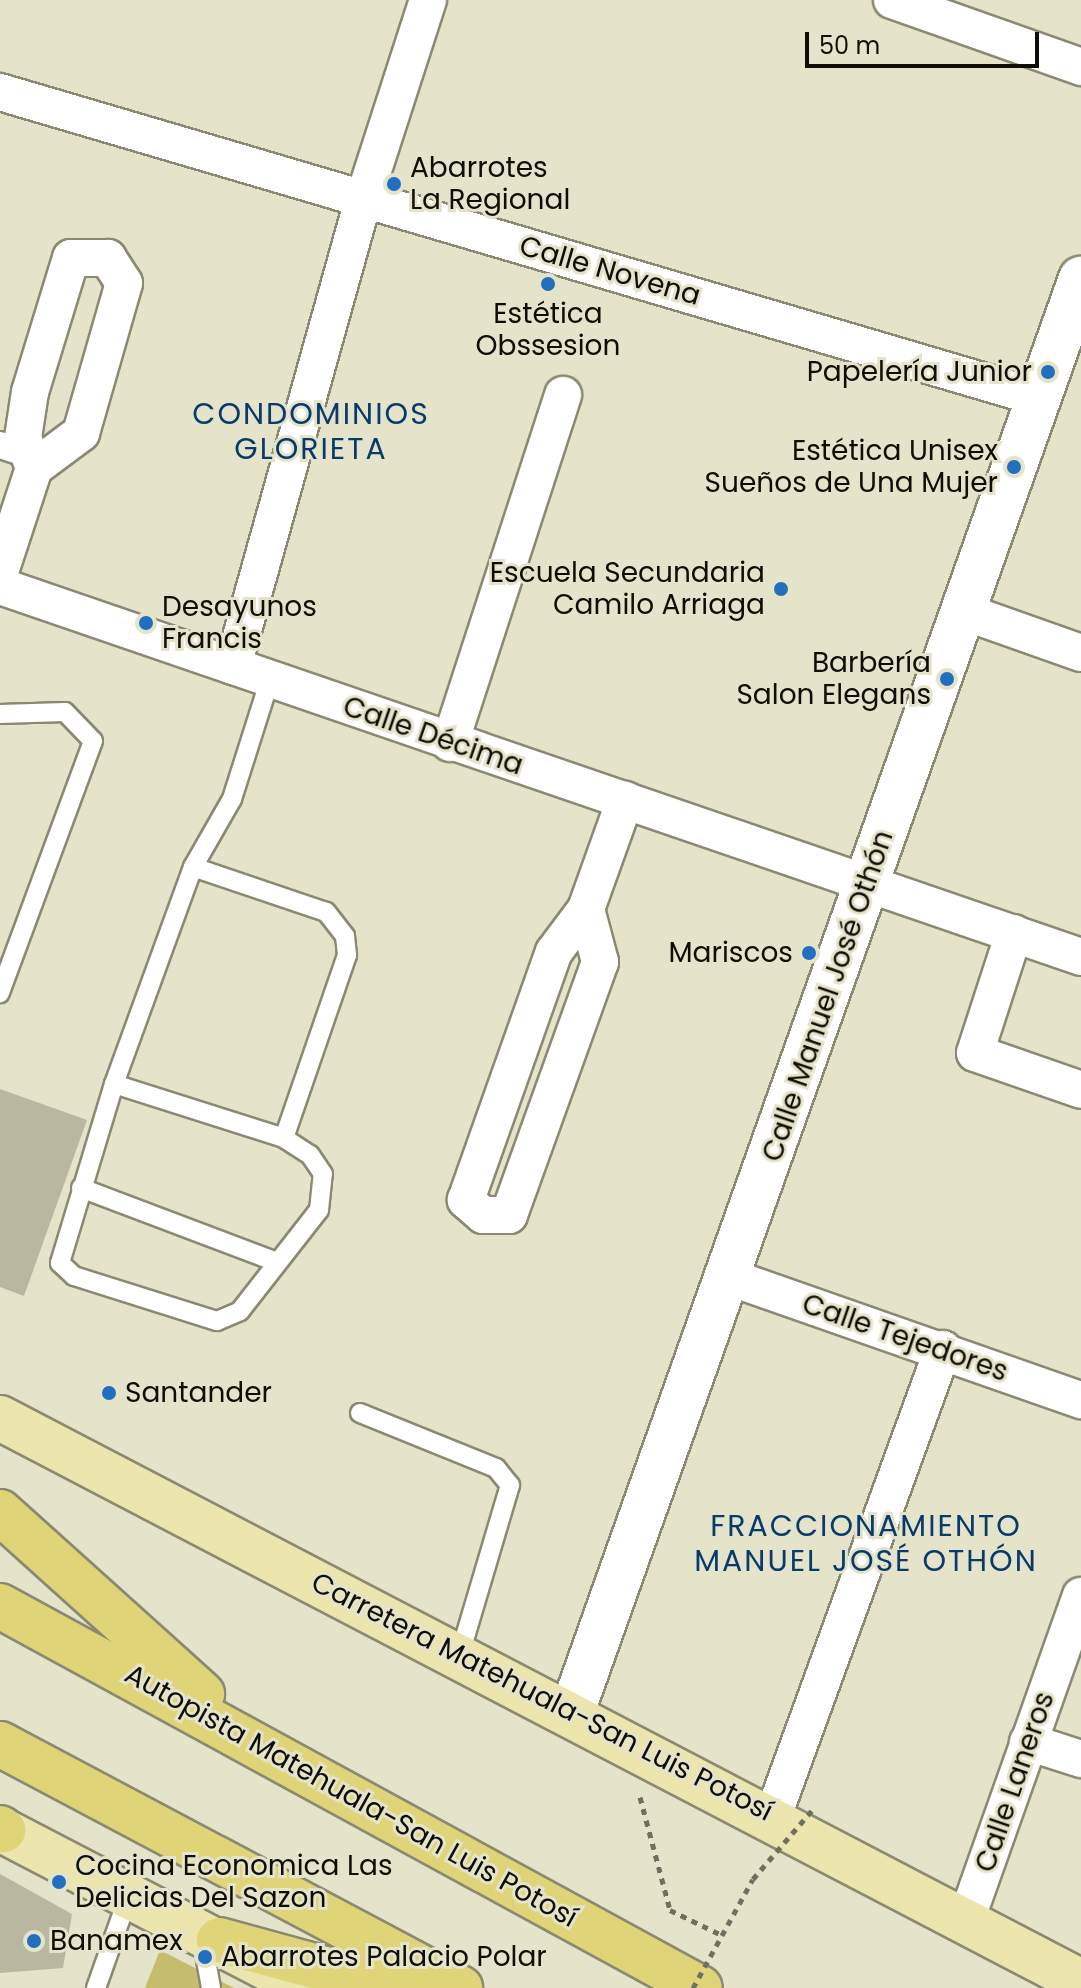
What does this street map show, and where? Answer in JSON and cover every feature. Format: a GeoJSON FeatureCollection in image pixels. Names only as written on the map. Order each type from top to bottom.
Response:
{"type":"FeatureCollection","features":[{"type":"Feature","properties":{"kind":"highway"},"geometry":{"type":"LineString","coordinates":[[0,1512],[255,1741]]}},
{"type":"Feature","properties":{"kind":"highway","name":"Autopista Matehuala-San Luis Potosí"},"geometry":{"type":"LineString","coordinates":[[0,1606],[255,1741],[700,1988]]}},
{"type":"Feature","properties":{"kind":"highway"},"geometry":{"type":"LineString","coordinates":[[0,1744],[460,1988]]}},
{"type":"Feature","properties":{"kind":"highway"},"geometry":{"type":"LineString","coordinates":[[210,1936],[394,1988]]}},
{"type":"Feature","properties":{"kind":"main road","name":"Carretera Matehuala-San Luis Potosí"},"geometry":{"type":"LineString","coordinates":[[0,1418],[572,1712],[794,1812],[965,1923],[1081,1982]]}},
{"type":"Feature","properties":{"kind":"main road"},"geometry":{"type":"LineString","coordinates":[[1,1829],[306,1988]]}},
{"type":"Feature","properties":{"kind":"street"},"geometry":{"type":"LineString","coordinates":[[233,666],[364,198],[428,0]]}},
{"type":"Feature","properties":{"kind":"street"},"geometry":{"type":"LineString","coordinates":[[892,0],[1081,67]]}},
{"type":"Feature","properties":{"kind":"street","name":"Calle Novena"},"geometry":{"type":"LineString","coordinates":[[0,92],[1036,397]]}},
{"type":"Feature","properties":{"kind":"street"},"geometry":{"type":"LineString","coordinates":[[0,572],[19,456],[30,392],[71,258],[108,258],[124,283],[81,433],[19,456]]}},
{"type":"Feature","properties":{"kind":"street","name":"Calle Manuel José Othón"},"geometry":{"type":"LineString","coordinates":[[572,1712],[965,612],[1036,397],[1071,344],[1081,279]]}},
{"type":"Feature","properties":{"kind":"street"},"geometry":{"type":"LineString","coordinates":[[450,743],[563,395]]}},
{"type":"Feature","properties":{"kind":"street","name":"Calle Décima"},"geometry":{"type":"LineString","coordinates":[[0,586],[450,743],[1081,957]]}},
{"type":"Feature","properties":{"kind":"street"},"geometry":{"type":"LineString","coordinates":[[965,612],[1081,653]]}},
{"type":"Feature","properties":{"kind":"street"},"geometry":{"type":"LineString","coordinates":[[586,909],[600,962],[509,1215],[483,1215],[466,1200],[554,952],[586,909],[625,800]]}},
{"type":"Feature","properties":{"kind":"street"},"geometry":{"type":"LineString","coordinates":[[1014,933],[975,1053],[1081,1090]]}},
{"type":"Feature","properties":{"kind":"street","name":"Calle Tejedores"},"geometry":{"type":"LineString","coordinates":[[729,1277],[943,1349],[1081,1400]]}},
{"type":"Feature","properties":{"kind":"street"},"geometry":{"type":"LineString","coordinates":[[794,1812],[943,1349]]}},
{"type":"Feature","properties":{"kind":"street","name":"Calle Laneros"},"geometry":{"type":"LineString","coordinates":[[965,1923],[1081,1596]]}},
{"type":"Feature","properties":{"kind":"street"},"geometry":{"type":"LineString","coordinates":[[1028,1742],[1081,1759]]}},
{"type":"Feature","properties":{"kind":"lane"},"geometry":{"type":"LineString","coordinates":[[114,1084],[284,1138],[323,1174],[319,1210],[240,1311],[217,1321],[74,1276],[60,1263],[114,1084],[193,867],[232,799],[270,679]]}},
{"type":"Feature","properties":{"kind":"lane"},"geometry":{"type":"LineString","coordinates":[[0,714],[65,712],[93,741],[0,993]]}},
{"type":"Feature","properties":{"kind":"lane"},"geometry":{"type":"LineString","coordinates":[[193,867],[326,912],[345,936],[347,955],[284,1138]]}},
{"type":"Feature","properties":{"kind":"lane"},"geometry":{"type":"LineString","coordinates":[[81,1188],[277,1262]]}},
{"type":"Feature","properties":{"kind":"lane"},"geometry":{"type":"LineString","coordinates":[[360,1413],[496,1468],[510,1485],[460,1654]]}},
{"type":"Feature","properties":{"kind":"lane"},"geometry":{"type":"LineString","coordinates":[[96,1988],[129,1895]]}},
{"type":"Feature","properties":{"kind":"lane"},"geometry":{"type":"LineString","coordinates":[[210,1936],[211,1988]]}},
{"type":"Feature","properties":{"kind":"path"},"geometry":{"type":"LineString","coordinates":[[640,1797],[670,1910],[722,1935]]}},
{"type":"Feature","properties":{"kind":"path"},"geometry":{"type":"LineString","coordinates":[[693,1988],[794,1812]]}},
{"type":"Feature","properties":{"kind":"shaded area"},"geometry":{"type":"Polygon","coordinates":[[[160,1950],[234,1988],[145,1988],[160,1950]]]}},
{"type":"Feature","properties":{"kind":"building"},"geometry":{"type":"Polygon","coordinates":[[[0,1089],[87,1120],[24,1296],[0,1287],[0,1089]]]}},
{"type":"Feature","properties":{"kind":"building","name":"Banamex"},"geometry":{"type":"Polygon","coordinates":[[[0,1874],[72,1914],[63,1968],[0,1973],[0,1874]]]}},
{"type":"Feature","properties":{"kind":"place","name":"Abarrotes La Regional"},"geometry":{"type":"Point","coordinates":[394,184]}},
{"type":"Feature","properties":{"kind":"place","name":"Estética Obssesion"},"geometry":{"type":"Point","coordinates":[548,284]}},
{"type":"Feature","properties":{"kind":"place","name":"Papelería Junior"},"geometry":{"type":"Point","coordinates":[1048,372]}},
{"type":"Feature","properties":{"kind":"place","name":"Estética Unisex Sueños de Una Mujer"},"geometry":{"type":"Point","coordinates":[1014,467]}},
{"type":"Feature","properties":{"kind":"place","name":"Escuela Secundaria Camilo Arriaga"},"geometry":{"type":"Point","coordinates":[781,589]}},
{"type":"Feature","properties":{"kind":"place","name":"Desayunos Francis"},"geometry":{"type":"Point","coordinates":[146,623]}},
{"type":"Feature","properties":{"kind":"place","name":"Barbería Salon Elegans"},"geometry":{"type":"Point","coordinates":[947,679]}},
{"type":"Feature","properties":{"kind":"place","name":"Mariscos"},"geometry":{"type":"Point","coordinates":[809,953]}},
{"type":"Feature","properties":{"kind":"place","name":"Santander"},"geometry":{"type":"Point","coordinates":[109,1393]}},
{"type":"Feature","properties":{"kind":"place","name":"Cocina Economica Las Delicias Del Sazon"},"geometry":{"type":"Point","coordinates":[59,1882]}},
{"type":"Feature","properties":{"kind":"place","name":"Banamex"},"geometry":{"type":"Point","coordinates":[34,1941]}},
{"type":"Feature","properties":{"kind":"place","name":"Abarrotes Palacio Polar"},"geometry":{"type":"Point","coordinates":[205,1957]}},
{"type":"Feature","properties":{"kind":"district","name":"CONDOMINIOS GLORIETA"},"geometry":{"type":"Point","coordinates":[311,431]}},
{"type":"Feature","properties":{"kind":"district","name":"FRACCIONAMIENTO MANUEL JOSÉ OTHÓN"},"geometry":{"type":"Point","coordinates":[866,1543]}}]}
